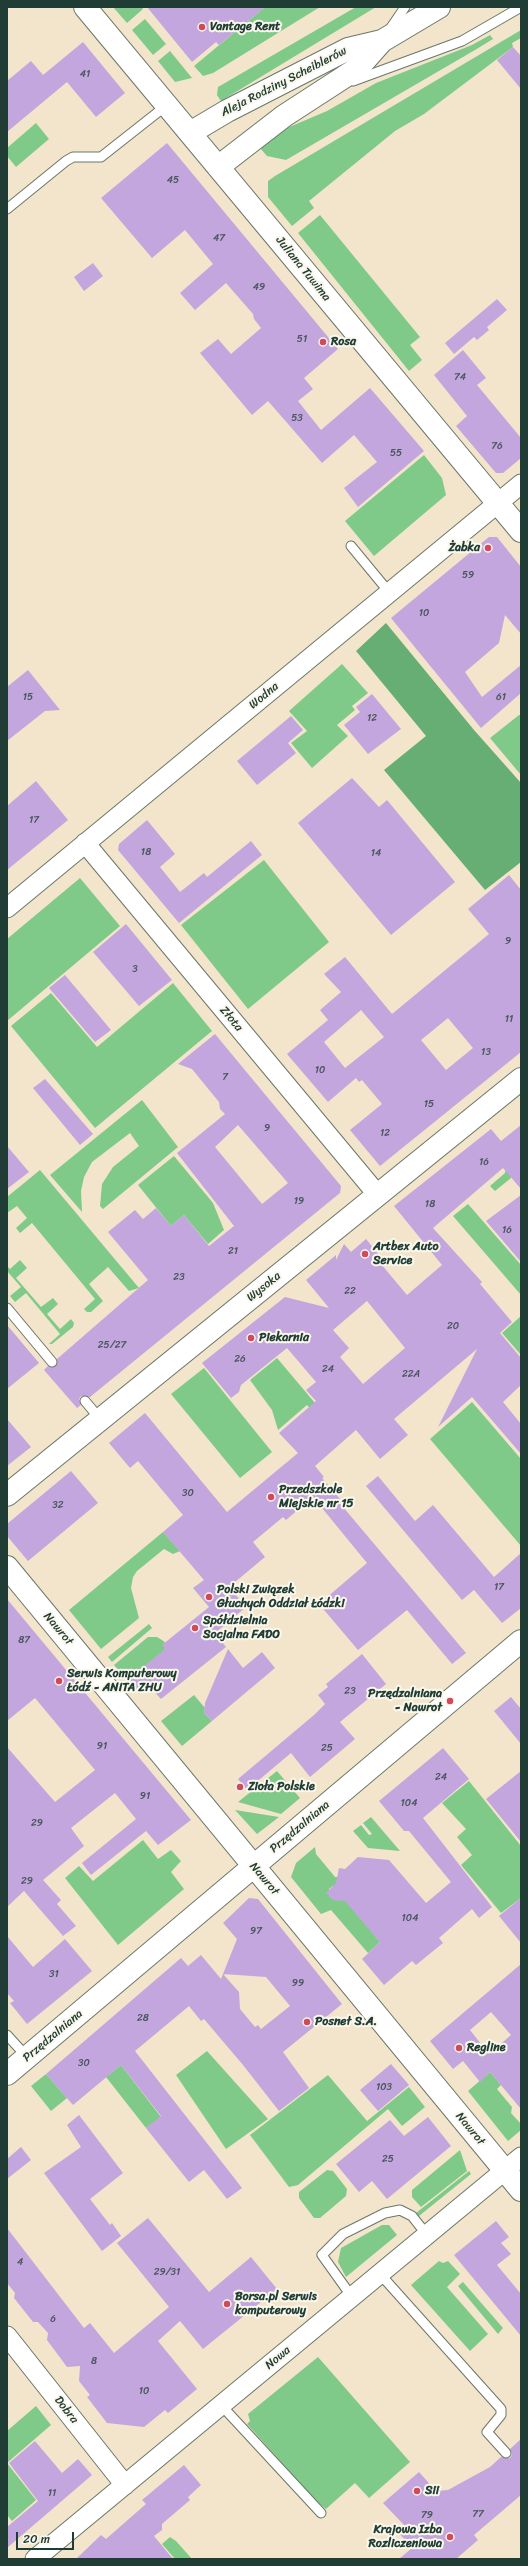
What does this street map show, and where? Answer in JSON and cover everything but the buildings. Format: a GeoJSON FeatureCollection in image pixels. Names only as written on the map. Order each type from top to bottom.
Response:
{"type":"FeatureCollection","features":[{"type":"Feature","properties":{"kind":"street","name":"Juliana Tuwima"},"geometry":{"type":"LineString","coordinates":[[85,7],[521,531]]}},
{"type":"Feature","properties":{"kind":"street","name":"Aleja Rodziny Scheiblerów"},"geometry":{"type":"LineString","coordinates":[[218,167],[316,94],[358,68],[382,41],[439,7]]}},
{"type":"Feature","properties":{"kind":"street","name":"Aleja Rodziny Scheiblerów"},"geometry":{"type":"LineString","coordinates":[[190,133],[227,110],[348,48],[382,41]]}},
{"type":"Feature","properties":{"kind":"street","name":"Wodna"},"geometry":{"type":"LineString","coordinates":[[7,908],[521,484]]}},
{"type":"Feature","properties":{"kind":"street","name":"Złota"},"geometry":{"type":"LineString","coordinates":[[85,843],[377,1194]]}},
{"type":"Feature","properties":{"kind":"street","name":"Wysoka"},"geometry":{"type":"LineString","coordinates":[[7,1495],[377,1194],[521,1079]]}},
{"type":"Feature","properties":{"kind":"street","name":"Nawrot"},"geometry":{"type":"LineString","coordinates":[[7,1567],[254,1866],[513,2164],[521,2190]]}},
{"type":"Feature","properties":{"kind":"street","name":"Przędzalniana"},"geometry":{"type":"LineString","coordinates":[[7,2074],[521,1641]]}},
{"type":"Feature","properties":{"kind":"street","name":"Nowa"},"geometry":{"type":"LineString","coordinates":[[35,2559],[513,2164]]}},
{"type":"Feature","properties":{"kind":"street","name":"Dobra"},"geometry":{"type":"LineString","coordinates":[[7,2336],[125,2485]]}},
{"type":"Feature","properties":{"kind":"lane"},"geometry":{"type":"LineString","coordinates":[[382,41],[405,7]]}},
{"type":"Feature","properties":{"kind":"lane"},"geometry":{"type":"LineString","coordinates":[[316,94],[462,41],[521,7]]}},
{"type":"Feature","properties":{"kind":"lane"},"geometry":{"type":"LineString","coordinates":[[7,210],[66,161],[73,157],[101,157],[167,105]]}},
{"type":"Feature","properties":{"kind":"lane"},"geometry":{"type":"LineString","coordinates":[[351,546],[389,592]]}},
{"type":"Feature","properties":{"kind":"lane"},"geometry":{"type":"LineString","coordinates":[[7,1308],[52,1362]]}},
{"type":"Feature","properties":{"kind":"lane"},"geometry":{"type":"LineString","coordinates":[[85,1401],[100,1419]]}},
{"type":"Feature","properties":{"kind":"lane"},"geometry":{"type":"LineString","coordinates":[[7,2034],[27,2057]]}},
{"type":"Feature","properties":{"kind":"lane"},"geometry":{"type":"LineString","coordinates":[[352,2297],[322,2255],[343,2234],[385,2213],[400,2210],[412,2216],[427,2235]]}},
{"type":"Feature","properties":{"kind":"lane"},"geometry":{"type":"LineString","coordinates":[[380,2274],[501,2408],[502,2415],[487,2432],[506,2453]]}},
{"type":"Feature","properties":{"kind":"lane"},"geometry":{"type":"LineString","coordinates":[[221,2405],[321,2513]]}},
{"type":"Feature","properties":{"kind":"green space"},"geometry":{"type":"Polygon","coordinates":[[[113,7],[142,7],[143,9],[127,23],[113,7]]]}},
{"type":"Feature","properties":{"kind":"green space"},"geometry":{"type":"Polygon","coordinates":[[[265,7],[320,7],[213,73],[203,76],[194,66],[265,7]]]}},
{"type":"Feature","properties":{"kind":"green space"},"geometry":{"type":"Polygon","coordinates":[[[356,7],[376,7],[221,101],[217,95],[218,87],[356,7]]]}},
{"type":"Feature","properties":{"kind":"green space"},"geometry":{"type":"Polygon","coordinates":[[[145,19],[166,44],[153,55],[132,30],[145,19]]]}},
{"type":"Feature","properties":{"kind":"green space"},"geometry":{"type":"Polygon","coordinates":[[[521,30],[521,38],[512,43],[513,47],[424,114],[395,131],[309,201],[314,208],[292,226],[268,197],[268,181],[275,176],[521,30]]]}},
{"type":"Feature","properties":{"kind":"green space"},"geometry":{"type":"Polygon","coordinates":[[[490,35],[493,39],[286,160],[267,156],[260,148],[287,128],[327,111],[376,83],[472,45],[490,35]]]}},
{"type":"Feature","properties":{"kind":"green space"},"geometry":{"type":"Polygon","coordinates":[[[170,51],[192,78],[175,82],[158,61],[170,51]]]}},
{"type":"Feature","properties":{"kind":"green space"},"geometry":{"type":"Polygon","coordinates":[[[36,123],[49,139],[16,167],[7,156],[7,148],[36,123]]]}},
{"type":"Feature","properties":{"kind":"green space"},"geometry":{"type":"Polygon","coordinates":[[[320,215],[420,337],[410,345],[422,360],[409,371],[298,233],[320,215]]]}},
{"type":"Feature","properties":{"kind":"green space"},"geometry":{"type":"Polygon","coordinates":[[[424,455],[442,478],[446,495],[374,556],[345,521],[424,455]]]}},
{"type":"Feature","properties":{"kind":"green space"},"geometry":{"type":"Polygon","coordinates":[[[386,623],[474,730],[521,783],[521,862],[485,890],[384,770],[426,736],[356,651],[386,623]]]}},
{"type":"Feature","properties":{"kind":"green space"},"geometry":{"type":"Polygon","coordinates":[[[342,664],[368,693],[352,706],[355,710],[337,725],[348,736],[312,768],[291,743],[307,731],[289,711],[342,664]]]}},
{"type":"Feature","properties":{"kind":"green space"},"geometry":{"type":"Polygon","coordinates":[[[521,715],[521,775],[490,738],[521,715]]]}},
{"type":"Feature","properties":{"kind":"green space"},"geometry":{"type":"Polygon","coordinates":[[[264,860],[329,942],[248,1009],[181,925],[264,860]]]}},
{"type":"Feature","properties":{"kind":"green space"},"geometry":{"type":"Polygon","coordinates":[[[80,878],[120,926],[7,1021],[7,939],[80,878]]]}},
{"type":"Feature","properties":{"kind":"green space"},"geometry":{"type":"Polygon","coordinates":[[[173,983],[212,1031],[95,1128],[11,1026],[51,993],[97,1047],[173,983]]]}},
{"type":"Feature","properties":{"kind":"green space"},"geometry":{"type":"Polygon","coordinates":[[[142,1100],[178,1147],[103,1209],[100,1206],[102,1184],[113,1167],[139,1146],[130,1133],[92,1162],[84,1177],[81,1191],[82,1212],[50,1175],[142,1100]]]}},
{"type":"Feature","properties":{"kind":"green space"},"geometry":{"type":"Polygon","coordinates":[[[174,1156],[213,1203],[224,1230],[208,1244],[184,1215],[171,1226],[138,1185],[174,1156]]]}},
{"type":"Feature","properties":{"kind":"green space"},"geometry":{"type":"Polygon","coordinates":[[[506,1166],[511,1168],[511,1178],[495,1191],[490,1186],[505,1173],[506,1166]]]}},
{"type":"Feature","properties":{"kind":"green space"},"geometry":{"type":"Polygon","coordinates":[[[40,1170],[139,1288],[129,1291],[108,1267],[89,1284],[103,1301],[91,1312],[87,1312],[84,1309],[95,1299],[32,1223],[20,1233],[16,1228],[27,1218],[17,1206],[7,1213],[7,1197],[40,1170]]]}},
{"type":"Feature","properties":{"kind":"green space"},"geometry":{"type":"Polygon","coordinates":[[[468,1204],[521,1265],[521,1295],[453,1216],[468,1204]]]}},
{"type":"Feature","properties":{"kind":"green space"},"geometry":{"type":"Polygon","coordinates":[[[20,1260],[27,1268],[16,1278],[41,1307],[53,1298],[58,1304],[47,1314],[60,1329],[71,1319],[74,1323],[73,1327],[52,1344],[49,1344],[60,1334],[26,1293],[15,1302],[10,1296],[21,1287],[7,1271],[7,1266],[10,1269],[20,1260]]]}},
{"type":"Feature","properties":{"kind":"green space"},"geometry":{"type":"Polygon","coordinates":[[[521,1316],[521,1355],[502,1333],[521,1316]]]}},
{"type":"Feature","properties":{"kind":"green space"},"geometry":{"type":"Polygon","coordinates":[[[277,1358],[331,1422],[325,1427],[307,1405],[278,1430],[272,1410],[250,1380],[277,1358]]]}},
{"type":"Feature","properties":{"kind":"green space"},"geometry":{"type":"Polygon","coordinates":[[[204,1368],[272,1452],[240,1478],[171,1394],[204,1368]]]}},
{"type":"Feature","properties":{"kind":"green space"},"geometry":{"type":"Polygon","coordinates":[[[472,1402],[521,1459],[521,1546],[430,1439],[472,1402]]]}},
{"type":"Feature","properties":{"kind":"green space"},"geometry":{"type":"Polygon","coordinates":[[[163,1532],[180,1551],[173,1554],[164,1549],[137,1571],[133,1577],[131,1588],[139,1618],[101,1649],[69,1610],[163,1532]]]}},
{"type":"Feature","properties":{"kind":"green space"},"geometry":{"type":"Polygon","coordinates":[[[149,1624],[152,1628],[112,1662],[108,1657],[149,1624]]]}},
{"type":"Feature","properties":{"kind":"green space"},"geometry":{"type":"Polygon","coordinates":[[[148,1637],[157,1637],[165,1642],[163,1645],[165,1648],[162,1657],[155,1658],[128,1680],[114,1665],[148,1637]]]}},
{"type":"Feature","properties":{"kind":"green space"},"geometry":{"type":"Polygon","coordinates":[[[194,1695],[205,1708],[204,1713],[212,1721],[182,1746],[161,1721],[194,1695]]]}},
{"type":"Feature","properties":{"kind":"green space"},"geometry":{"type":"Polygon","coordinates":[[[277,1771],[300,1798],[281,1814],[238,1802],[277,1771]]]}},
{"type":"Feature","properties":{"kind":"green space"},"geometry":{"type":"Polygon","coordinates":[[[469,1781],[521,1846],[521,1898],[501,1913],[461,1865],[472,1855],[457,1837],[466,1829],[442,1803],[469,1781]]]}},
{"type":"Feature","properties":{"kind":"green space"},"geometry":{"type":"Polygon","coordinates":[[[235,1810],[279,1817],[257,1834],[235,1810]]]}},
{"type":"Feature","properties":{"kind":"green space"},"geometry":{"type":"Polygon","coordinates":[[[371,1817],[400,1851],[368,1848],[353,1831],[361,1825],[369,1835],[372,1834],[363,1823],[371,1817]]]}},
{"type":"Feature","properties":{"kind":"green space"},"geometry":{"type":"Polygon","coordinates":[[[143,1840],[158,1859],[171,1850],[181,1861],[171,1872],[184,1889],[118,1945],[65,1878],[79,1866],[93,1881],[143,1840]]]}},
{"type":"Feature","properties":{"kind":"green space"},"geometry":{"type":"Polygon","coordinates":[[[315,1847],[316,1854],[335,1877],[345,1877],[339,1886],[333,1886],[329,1889],[329,1895],[343,1896],[380,1942],[368,1953],[331,1910],[321,1914],[291,1877],[296,1863],[315,1847]]]}},
{"type":"Feature","properties":{"kind":"green space"},"geometry":{"type":"Polygon","coordinates":[[[207,2051],[268,2119],[226,2149],[176,2075],[207,2051]]]}},
{"type":"Feature","properties":{"kind":"green space"},"geometry":{"type":"Polygon","coordinates":[[[121,2065],[161,2117],[146,2128],[106,2077],[121,2065]]]}},
{"type":"Feature","properties":{"kind":"green space"},"geometry":{"type":"Polygon","coordinates":[[[490,2072],[501,2085],[497,2089],[512,2107],[511,2113],[521,2124],[521,2130],[508,2141],[468,2091],[490,2072]]]}},
{"type":"Feature","properties":{"kind":"green space"},"geometry":{"type":"Polygon","coordinates":[[[46,2074],[67,2098],[51,2111],[31,2086],[46,2074]]]}},
{"type":"Feature","properties":{"kind":"green space"},"geometry":{"type":"Polygon","coordinates":[[[328,2075],[367,2121],[409,2087],[425,2107],[402,2126],[388,2109],[298,2185],[289,2187],[250,2135],[328,2075]]]}},
{"type":"Feature","properties":{"kind":"green space"},"geometry":{"type":"Polygon","coordinates":[[[460,2150],[467,2171],[421,2207],[412,2197],[412,2190],[460,2150]]]}},
{"type":"Feature","properties":{"kind":"green space"},"geometry":{"type":"Polygon","coordinates":[[[327,2170],[333,2171],[347,2189],[346,2196],[320,2218],[314,2218],[299,2198],[299,2192],[327,2170]]]}},
{"type":"Feature","properties":{"kind":"green space"},"geometry":{"type":"Polygon","coordinates":[[[469,2171],[471,2174],[419,2216],[417,2215],[416,2213],[469,2171]]]}},
{"type":"Feature","properties":{"kind":"green space"},"geometry":{"type":"Polygon","coordinates":[[[382,2225],[389,2225],[397,2235],[346,2277],[338,2262],[341,2248],[382,2225]]]}},
{"type":"Feature","properties":{"kind":"green space"},"geometry":{"type":"Polygon","coordinates":[[[439,2261],[443,2263],[448,2261],[460,2274],[447,2287],[488,2334],[470,2351],[411,2285],[439,2261]]]}},
{"type":"Feature","properties":{"kind":"green space"},"geometry":{"type":"Polygon","coordinates":[[[463,2282],[503,2328],[498,2334],[458,2286],[463,2282]]]}},
{"type":"Feature","properties":{"kind":"green space"},"geometry":{"type":"Polygon","coordinates":[[[318,2357],[410,2462],[369,2498],[355,2483],[326,2509],[315,2500],[247,2424],[250,2421],[248,2414],[318,2357]]]}},
{"type":"Feature","properties":{"kind":"green space"},"geometry":{"type":"Polygon","coordinates":[[[36,2406],[51,2425],[7,2463],[7,2431],[36,2406]]]}},
{"type":"Feature","properties":{"kind":"green space"},"geometry":{"type":"Polygon","coordinates":[[[7,2463],[36,2500],[12,2521],[7,2515],[7,2463]]]}},
{"type":"Feature","properties":{"kind":"green space"},"geometry":{"type":"Polygon","coordinates":[[[170,2537],[176,2541],[192,2559],[175,2559],[162,2544],[170,2537]]]}},
{"type":"Feature","properties":{"kind":"place","name":"Vantage Rent"},"geometry":{"type":"Point","coordinates":[202,27]}},
{"type":"Feature","properties":{"kind":"place","name":"Rosa"},"geometry":{"type":"Point","coordinates":[323,342]}},
{"type":"Feature","properties":{"kind":"place","name":"Żabka"},"geometry":{"type":"Point","coordinates":[488,548]}},
{"type":"Feature","properties":{"kind":"place","name":"Artbex Auto Service"},"geometry":{"type":"Point","coordinates":[365,1254]}},
{"type":"Feature","properties":{"kind":"place","name":"Piekarnia"},"geometry":{"type":"Point","coordinates":[251,1338]}},
{"type":"Feature","properties":{"kind":"place","name":"Przedszkole Miejskie nr 15"},"geometry":{"type":"Point","coordinates":[271,1497]}},
{"type":"Feature","properties":{"kind":"place","name":"Polski Związek Głuchych Oddział Łódzki"},"geometry":{"type":"Point","coordinates":[209,1597]}},
{"type":"Feature","properties":{"kind":"place","name":"Spółdzielnia Socjalna FADO"},"geometry":{"type":"Point","coordinates":[195,1628]}},
{"type":"Feature","properties":{"kind":"place","name":"Serwis Komputerowy Łódź - ANITA ZHU"},"geometry":{"type":"Point","coordinates":[59,1681]}},
{"type":"Feature","properties":{"kind":"place","name":"Przędzalniana - Nawrot"},"geometry":{"type":"Point","coordinates":[450,1701]}},
{"type":"Feature","properties":{"kind":"place","name":"Zioła Polskie"},"geometry":{"type":"Point","coordinates":[240,1787]}},
{"type":"Feature","properties":{"kind":"place","name":"Posnet S.A."},"geometry":{"type":"Point","coordinates":[307,2022]}},
{"type":"Feature","properties":{"kind":"place","name":"Regline"},"geometry":{"type":"Point","coordinates":[459,2048]}},
{"type":"Feature","properties":{"kind":"place","name":"Borsa.pl Serwis komputerowy"},"geometry":{"type":"Point","coordinates":[227,2304]}},
{"type":"Feature","properties":{"kind":"place","name":"Sii"},"geometry":{"type":"Point","coordinates":[417,2491]}},
{"type":"Feature","properties":{"kind":"place","name":"Krajowa Izba Rozliczeniowa"},"geometry":{"type":"Point","coordinates":[450,2537]}}]}
